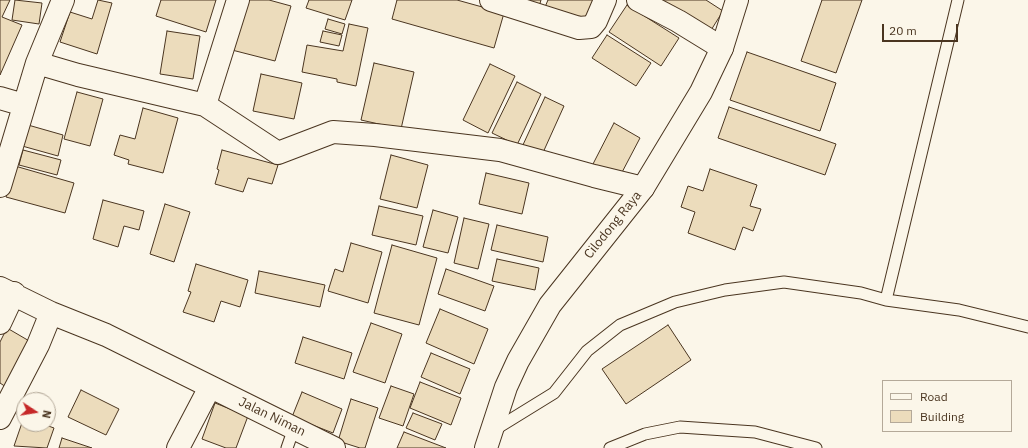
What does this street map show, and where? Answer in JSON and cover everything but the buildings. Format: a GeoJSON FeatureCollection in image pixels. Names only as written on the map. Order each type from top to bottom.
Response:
{"type":"FeatureCollection","features":[{"type":"Feature","properties":{"kind":"street"},"geometry":{"type":"LineString","coordinates":[[0,186],[37,63],[63,0]]}},
{"type":"Feature","properties":{"kind":"street"},"geometry":{"type":"LineString","coordinates":[[205,105],[238,0]]}},
{"type":"Feature","properties":{"kind":"street"},"geometry":{"type":"LineString","coordinates":[[491,0],[579,28],[591,27],[596,21],[605,0]]}},
{"type":"Feature","properties":{"kind":"street"},"geometry":{"type":"LineString","coordinates":[[638,0],[678,21],[722,48]]}},
{"type":"Feature","properties":{"kind":"street","name":"Cilodong Raya"},"geometry":{"type":"LineString","coordinates":[[489,439],[506,387],[518,361],[550,305],[643,188],[701,92],[722,48],[737,0]]}},
{"type":"Feature","properties":{"kind":"street"},"geometry":{"type":"LineString","coordinates":[[37,63],[78,75],[205,105],[278,153],[333,132],[375,135],[500,150],[643,188]]}},
{"type":"Feature","properties":{"kind":"street"},"geometry":{"type":"LineString","coordinates":[[0,98],[24,105]]}},
{"type":"Feature","properties":{"kind":"street"},"geometry":{"type":"LineString","coordinates":[[0,323],[7,291]]}},
{"type":"Feature","properties":{"kind":"street","name":"Jalan Niman"},"geometry":{"type":"LineString","coordinates":[[7,291],[51,313],[106,335],[334,448]]}},
{"type":"Feature","properties":{"kind":"street"},"geometry":{"type":"LineString","coordinates":[[0,418],[38,345],[51,313]]}},
{"type":"Feature","properties":{"kind":"street"},"geometry":{"type":"LineString","coordinates":[[178,448],[210,387]]}},
{"type":"Feature","properties":{"kind":"lane"},"geometry":{"type":"LineString","coordinates":[[886,300],[958,0]]}},
{"type":"Feature","properties":{"kind":"lane"},"geometry":{"type":"LineString","coordinates":[[489,439],[554,392],[587,351],[620,325],[675,302],[726,290],[784,282],[861,293],[886,300],[959,310],[1028,328]]}},
{"type":"Feature","properties":{"kind":"lane"},"geometry":{"type":"LineString","coordinates":[[610,448],[645,434],[680,427],[755,432],[816,448]]}},
{"type":"Feature","properties":{"kind":"lane"},"geometry":{"type":"LineString","coordinates":[[287,448],[294,428]]}}]}
